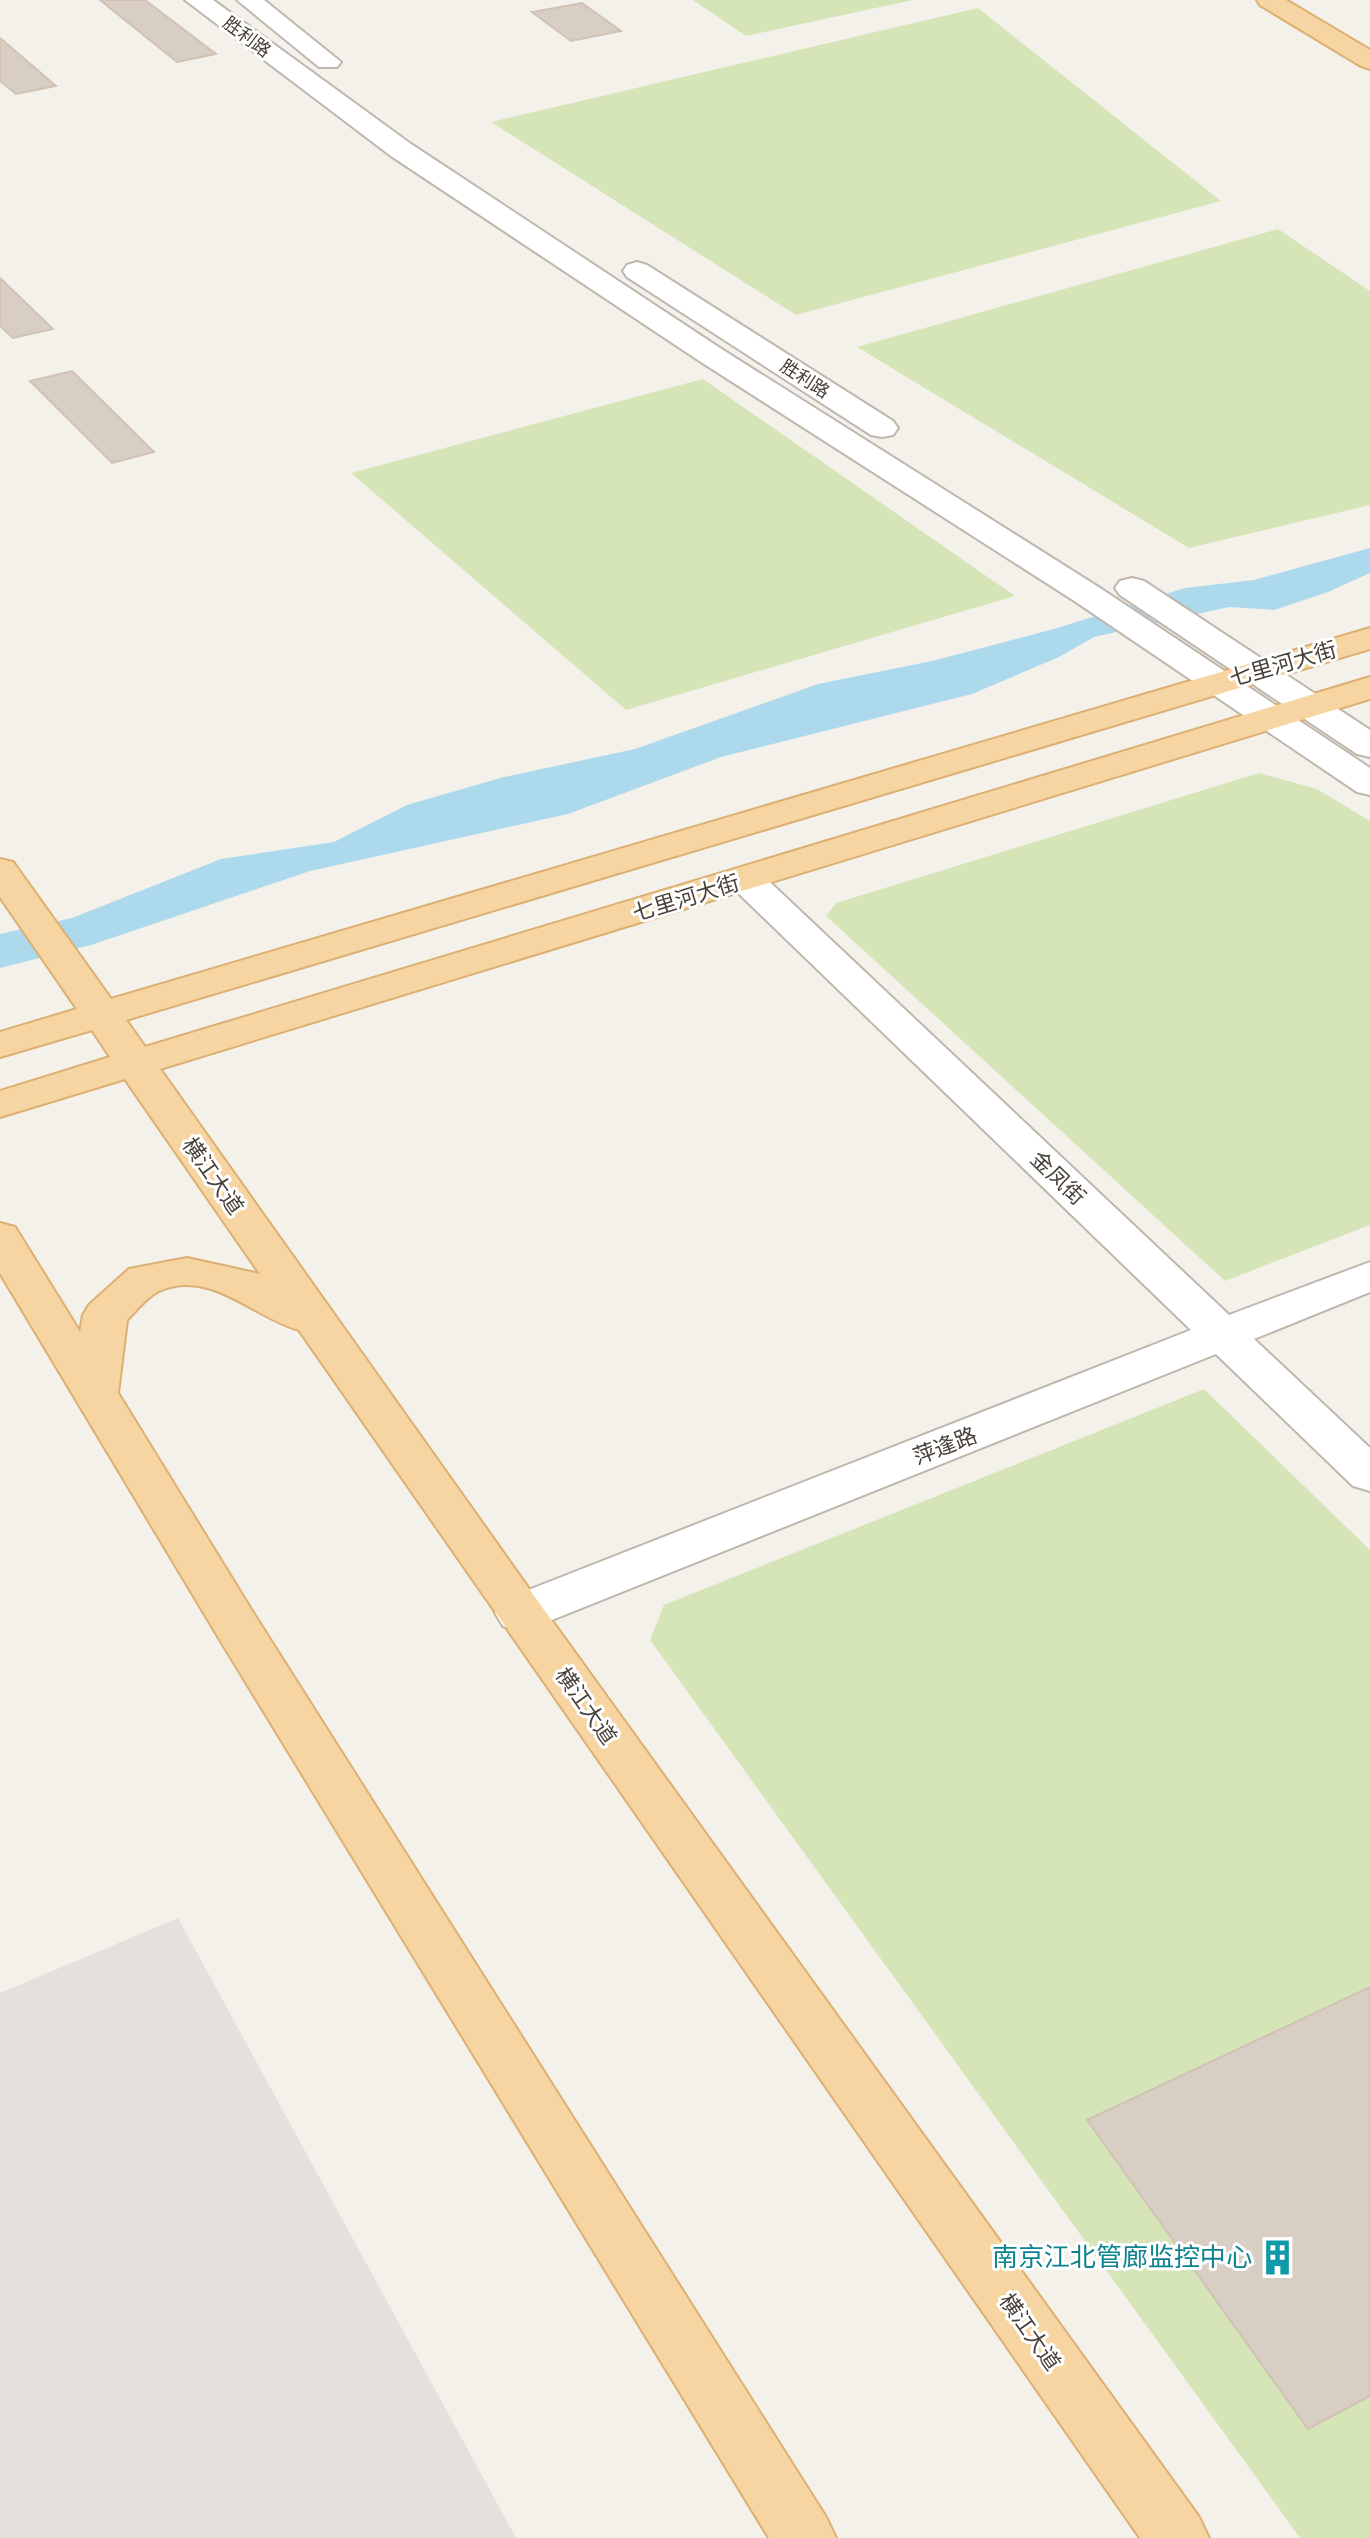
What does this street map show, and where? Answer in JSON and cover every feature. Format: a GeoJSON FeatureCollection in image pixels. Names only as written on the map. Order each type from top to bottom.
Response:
{"type":"FeatureCollection","features":[{"type":"Feature","properties":{"kind":"main road"},"geometry":{"type":"LineString","coordinates":[[1269,0],[1370,61]]}},
{"type":"Feature","properties":{"kind":"main road","name":"七里河大街"},"geometry":{"type":"LineString","coordinates":[[0,1045],[87,997],[684,839],[1370,638]]}},
{"type":"Feature","properties":{"kind":"main road","name":"七里河大街"},"geometry":{"type":"LineString","coordinates":[[0,1104],[746,880],[988,803],[1370,688]]}},
{"type":"Feature","properties":{"kind":"main road","name":"横江大道"},"geometry":{"type":"LineString","coordinates":[[5,877],[520,1613],[1177,2538]]}},
{"type":"Feature","properties":{"kind":"main road"},"geometry":{"type":"LineString","coordinates":[[0,1237],[245,1640],[804,2538]]}},
{"type":"Feature","properties":{"kind":"main road"},"geometry":{"type":"LineString","coordinates":[[95,1393],[105,1315],[145,1279],[187,1272],[241,1282],[316,1323]]}},
{"type":"Feature","properties":{"kind":"street","name":"胜利路"},"geometry":{"type":"LineString","coordinates":[[197,0],[347,113],[712,356],[1107,584],[1212,640],[1370,746]]}},
{"type":"Feature","properties":{"kind":"street","name":"胜利路"},"geometry":{"type":"LineString","coordinates":[[249,0],[383,104],[520,195]]}},
{"type":"Feature","properties":{"kind":"street","name":"胜利路"},"geometry":{"type":"LineString","coordinates":[[609,253],[900,440]]}},
{"type":"Feature","properties":{"kind":"street","name":"胜利路"},"geometry":{"type":"LineString","coordinates":[[1107,584],[1178,655],[1370,784]]}},
{"type":"Feature","properties":{"kind":"street","name":"金凤街"},"geometry":{"type":"LineString","coordinates":[[746,880],[1370,1475]]}},
{"type":"Feature","properties":{"kind":"street","name":"萍逢路"},"geometry":{"type":"LineString","coordinates":[[520,1613],[1370,1276]]}},
{"type":"Feature","properties":{"kind":"shaded area"},"geometry":{"type":"Polygon","coordinates":[[[178,1918],[516,2538],[0,2538],[0,1993],[178,1918]]]}},
{"type":"Feature","properties":{"kind":"green space"},"geometry":{"type":"Polygon","coordinates":[[[693,0],[913,0],[746,36],[693,0]]]}},
{"type":"Feature","properties":{"kind":"green space"},"geometry":{"type":"Polygon","coordinates":[[[978,8],[1221,201],[796,315],[491,122],[978,8]]]}},
{"type":"Feature","properties":{"kind":"green space"},"geometry":{"type":"Polygon","coordinates":[[[1278,229],[1370,291],[1370,505],[1189,548],[857,347],[1278,229]]]}},
{"type":"Feature","properties":{"kind":"green space"},"geometry":{"type":"Polygon","coordinates":[[[703,379],[1015,596],[626,710],[351,473],[703,379]]]}},
{"type":"Feature","properties":{"kind":"green space"},"geometry":{"type":"Polygon","coordinates":[[[1259,773],[1317,789],[1370,821],[1370,1225],[1225,1281],[826,916],[836,903],[1259,773]]]}},
{"type":"Feature","properties":{"kind":"green space"},"geometry":{"type":"Polygon","coordinates":[[[1204,1389],[1370,1550],[1370,2538],[1300,2538],[650,1640],[664,1605],[1204,1389]]]}},
{"type":"Feature","properties":{"kind":"water"},"geometry":{"type":"Polygon","coordinates":[[[1370,548],[1370,573],[1328,592],[1274,610],[1229,607],[1094,637],[1059,657],[972,694],[721,757],[568,814],[310,871],[91,945],[0,968],[0,934],[72,918],[221,859],[334,842],[407,805],[504,777],[635,749],[818,684],[932,661],[1054,629],[1185,588],[1254,580],[1370,548]]]}},
{"type":"Feature","properties":{"kind":"building"},"geometry":{"type":"Polygon","coordinates":[[[100,0],[145,0],[216,54],[177,62],[100,0]]]}},
{"type":"Feature","properties":{"kind":"building"},"geometry":{"type":"Polygon","coordinates":[[[582,3],[621,31],[571,41],[532,12],[582,3]]]}},
{"type":"Feature","properties":{"kind":"building"},"geometry":{"type":"Polygon","coordinates":[[[0,38],[56,86],[16,94],[0,81],[0,38]]]}},
{"type":"Feature","properties":{"kind":"building"},"geometry":{"type":"Polygon","coordinates":[[[0,278],[53,329],[13,338],[0,326],[0,278]]]}},
{"type":"Feature","properties":{"kind":"building"},"geometry":{"type":"Polygon","coordinates":[[[72,371],[154,452],[112,463],[30,381],[72,371]]]}},
{"type":"Feature","properties":{"kind":"building","name":"南京江北管廊监控中心"},"geometry":{"type":"Polygon","coordinates":[[[1370,1987],[1370,2396],[1308,2429],[1087,2120],[1370,1987]]]}},
{"type":"Feature","properties":{"kind":"place","name":"南京江北管廊监控中心"},"geometry":{"type":"Point","coordinates":[1278,2258]}}]}
